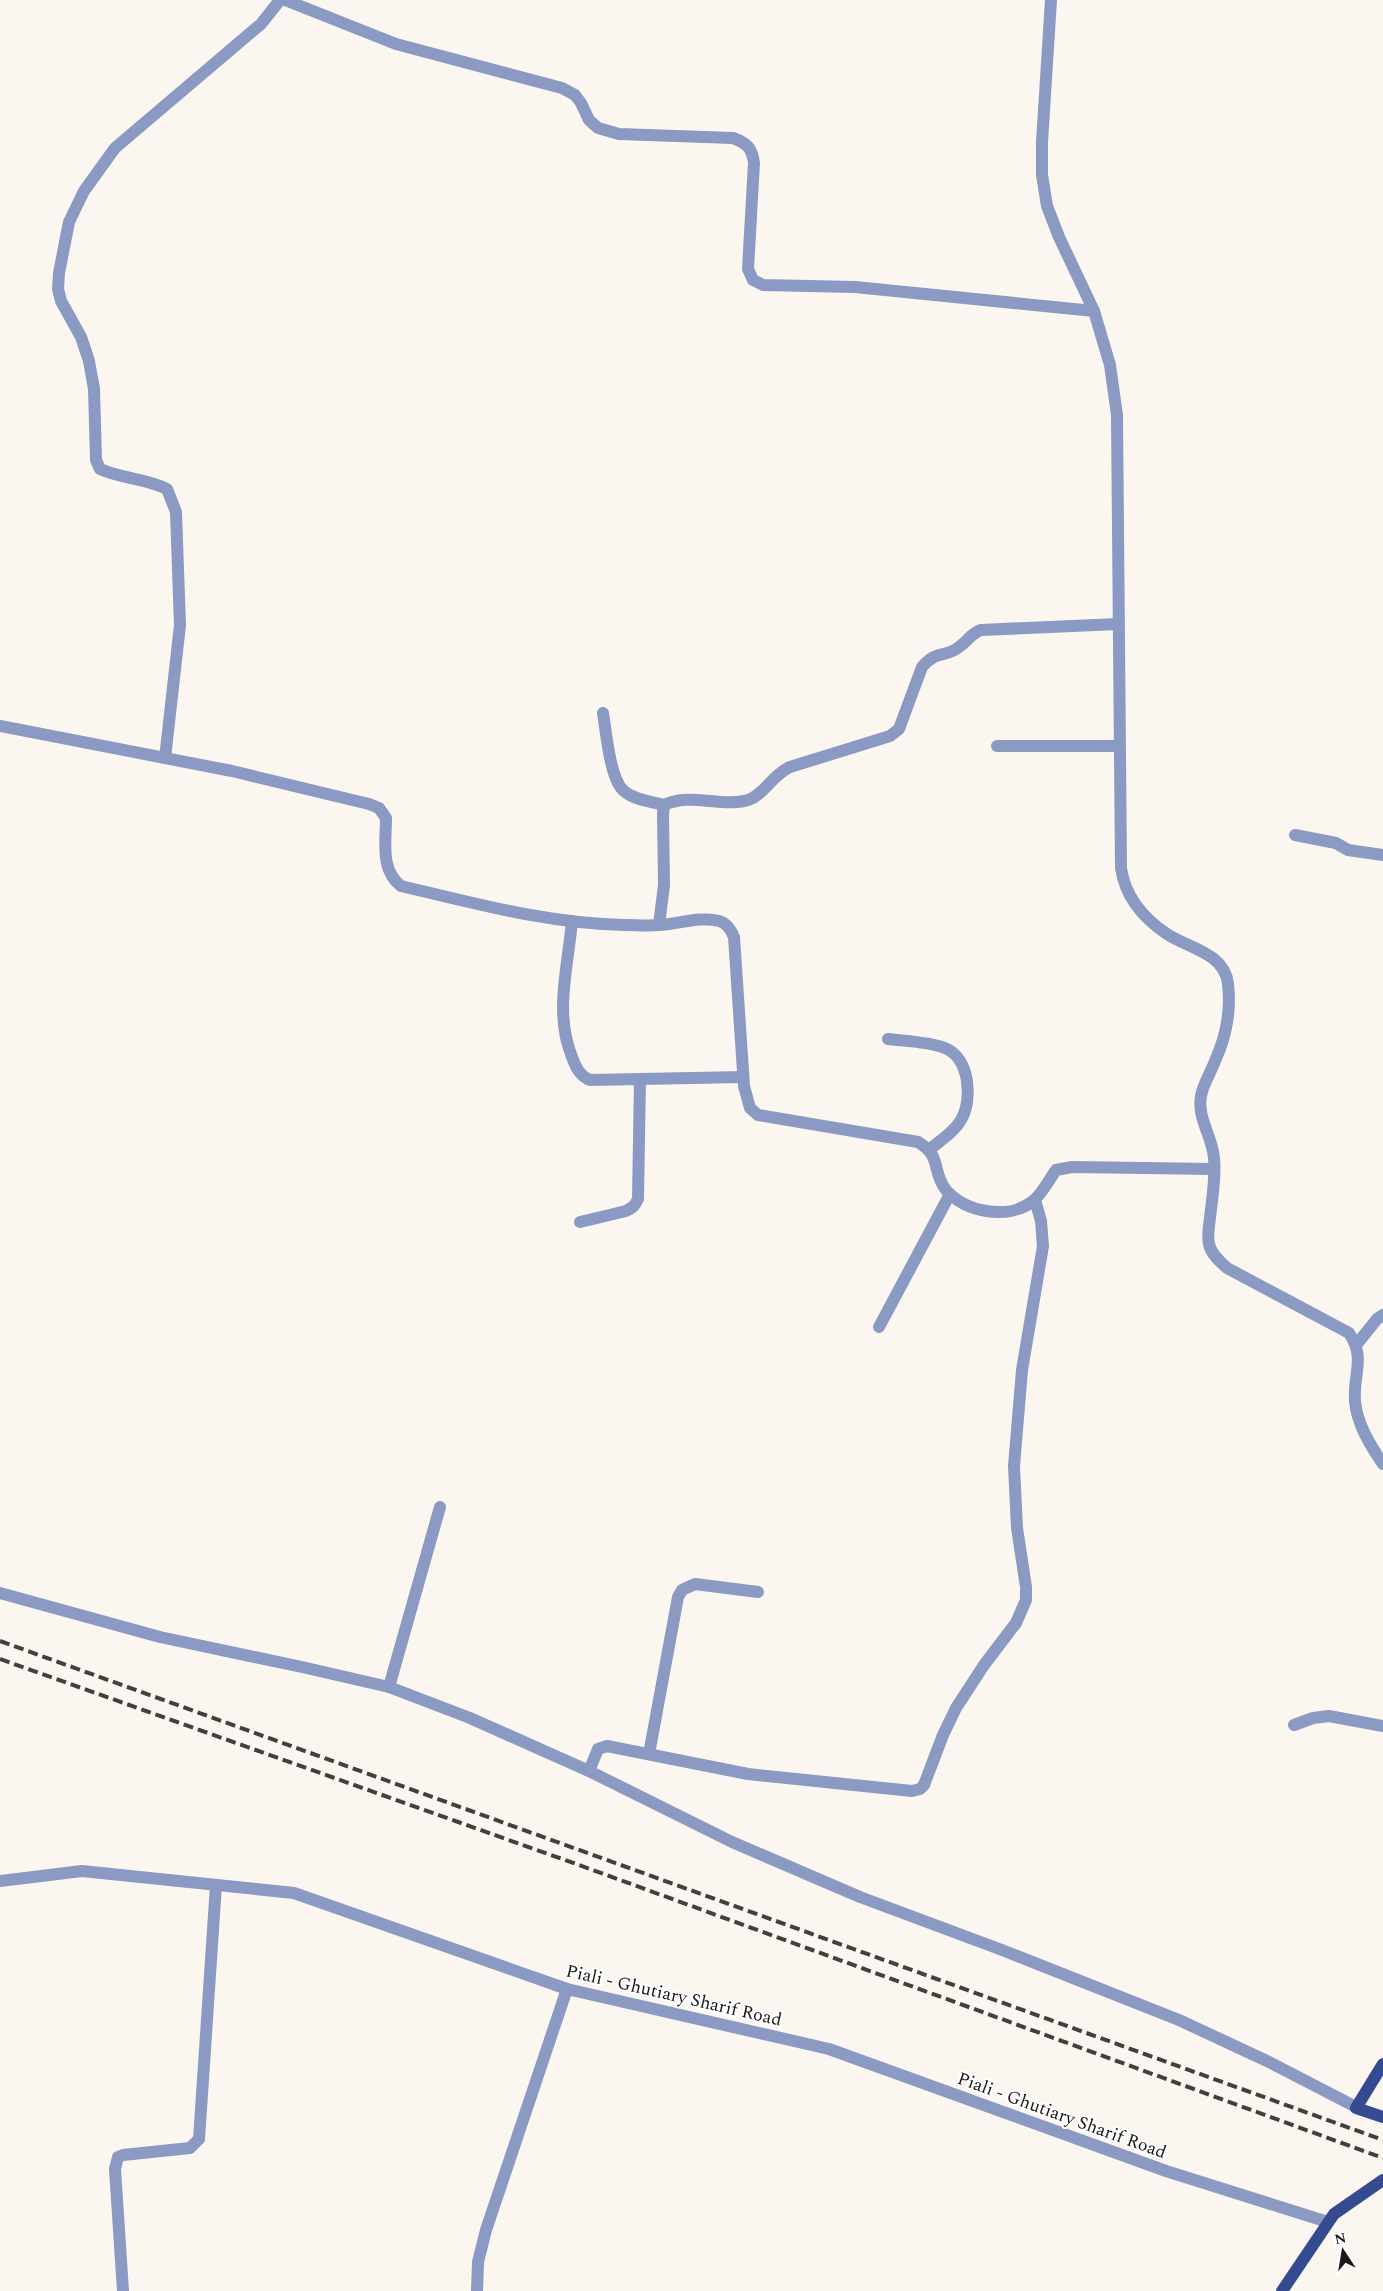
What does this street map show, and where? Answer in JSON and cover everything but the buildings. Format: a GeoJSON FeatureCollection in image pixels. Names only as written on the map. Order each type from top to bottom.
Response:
{"type":"FeatureCollection","features":[{"type":"Feature","properties":{"kind":"main road"},"geometry":{"type":"LineString","coordinates":[[1383,2064],[1356,2107],[1356,2109],[1383,2117]]}},
{"type":"Feature","properties":{"kind":"main road"},"geometry":{"type":"LineString","coordinates":[[1282,2291],[1334,2214],[1383,2180]]}},
{"type":"Feature","properties":{"kind":"street"},"geometry":{"type":"LineString","coordinates":[[165,758],[180,625],[176,512],[167,489],[137,479],[113,475],[100,469],[96,460],[94,390],[89,361],[81,337],[61,301],[58,289],[59,273],[69,222],[75,206],[114,148],[261,24],[280,0]]}},
{"type":"Feature","properties":{"kind":"street"},"geometry":{"type":"LineString","coordinates":[[285,0],[396,44],[562,88],[574,95],[581,103],[589,120],[598,128],[619,134],[733,138],[745,142],[753,151],[754,163],[748,269],[753,280],[764,285],[854,287],[1094,311]]}},
{"type":"Feature","properties":{"kind":"street"},"geometry":{"type":"LineString","coordinates":[[1051,0],[1042,142],[1042,175],[1047,206],[1059,237],[1094,311],[1110,365],[1117,416],[1121,868],[1129,896],[1153,922],[1166,934],[1214,959],[1222,965],[1227,976],[1227,1033],[1201,1093],[1199,1108],[1214,1156],[1209,1245],[1216,1258],[1227,1268],[1349,1333],[1357,1344],[1359,1356],[1355,1400],[1360,1422],[1369,1444],[1383,1464]]}},
{"type":"Feature","properties":{"kind":"street"},"geometry":{"type":"LineString","coordinates":[[603,713],[614,774],[618,786],[625,792],[638,798],[664,805],[674,800],[747,800],[759,794],[778,772],[890,736],[899,729],[922,667],[937,654],[959,648],[971,634],[981,630],[1118,624]]}},
{"type":"Feature","properties":{"kind":"street"},"geometry":{"type":"LineString","coordinates":[[0,726],[232,771],[370,804],[379,808],[386,818],[386,860],[392,880],[401,886],[498,909],[572,921],[659,925],[708,919],[721,922],[730,929],[734,937],[743,1077],[746,1100],[750,1108],[758,1114],[918,1142],[930,1149],[937,1172],[945,1189],[961,1203],[982,1210],[1001,1212],[1020,1210],[1035,1200],[1056,1170],[1062,1168],[1214,1169]]}},
{"type":"Feature","properties":{"kind":"street"},"geometry":{"type":"LineString","coordinates":[[997,746],[1119,746]]}},
{"type":"Feature","properties":{"kind":"street"},"geometry":{"type":"LineString","coordinates":[[659,925],[664,885],[664,805]]}},
{"type":"Feature","properties":{"kind":"street"},"geometry":{"type":"LineString","coordinates":[[1294,836],[1336,843],[1348,850],[1383,855]]}},
{"type":"Feature","properties":{"kind":"street"},"geometry":{"type":"LineString","coordinates":[[572,921],[562,1007],[566,1044],[583,1077],[590,1080],[743,1077]]}},
{"type":"Feature","properties":{"kind":"street"},"geometry":{"type":"LineString","coordinates":[[888,1039],[945,1048],[954,1054],[962,1066],[966,1081],[967,1098],[965,1113],[960,1122],[930,1149]]}},
{"type":"Feature","properties":{"kind":"street"},"geometry":{"type":"LineString","coordinates":[[580,1222],[626,1211],[636,1204],[638,1199],[640,1079]]}},
{"type":"Feature","properties":{"kind":"street"},"geometry":{"type":"LineString","coordinates":[[878,1327],[950,1194]]}},
{"type":"Feature","properties":{"kind":"street"},"geometry":{"type":"LineString","coordinates":[[589,1771],[598,1749],[602,1746],[748,1774],[912,1791],[920,1789],[924,1785],[943,1735],[956,1708],[984,1664],[1016,1623],[1026,1600],[1026,1587],[1017,1528],[1014,1466],[1022,1370],[1043,1246],[1041,1221],[1035,1200]]}},
{"type":"Feature","properties":{"kind":"street"},"geometry":{"type":"LineString","coordinates":[[1357,1344],[1377,1319],[1383,1315]]}},
{"type":"Feature","properties":{"kind":"street"},"geometry":{"type":"LineString","coordinates":[[389,1687],[440,1507]]}},
{"type":"Feature","properties":{"kind":"street"},"geometry":{"type":"LineString","coordinates":[[648,1754],[678,1597],[682,1590],[695,1584],[758,1592]]}},
{"type":"Feature","properties":{"kind":"street"},"geometry":{"type":"LineString","coordinates":[[0,1593],[160,1637],[389,1687],[470,1718],[589,1771],[732,1842],[860,1897],[1002,1950],[1179,2020],[1267,2061],[1356,2107]]}},
{"type":"Feature","properties":{"kind":"street"},"geometry":{"type":"LineString","coordinates":[[1294,1725],[1313,1718],[1329,1716],[1383,1726]]}},
{"type":"Feature","properties":{"kind":"street","name":"Piali - Ghutiary Sharif Road"},"geometry":{"type":"LineString","coordinates":[[0,1880],[82,1871],[294,1893],[572,1991],[829,2049],[1166,2171],[1328,2222]]}},
{"type":"Feature","properties":{"kind":"street"},"geometry":{"type":"LineString","coordinates":[[123,2291],[115,2169],[118,2157],[190,2148],[199,2139],[216,1885]]}},
{"type":"Feature","properties":{"kind":"street"},"geometry":{"type":"LineString","coordinates":[[477,2291],[478,2262],[486,2230],[572,1991]]}},
{"type":"Feature","properties":{"kind":"railway"},"geometry":{"type":"LineString","coordinates":[[0,1641],[1383,2140]]}},
{"type":"Feature","properties":{"kind":"railway"},"geometry":{"type":"LineString","coordinates":[[0,1659],[579,1865],[1383,2158]]}}]}
